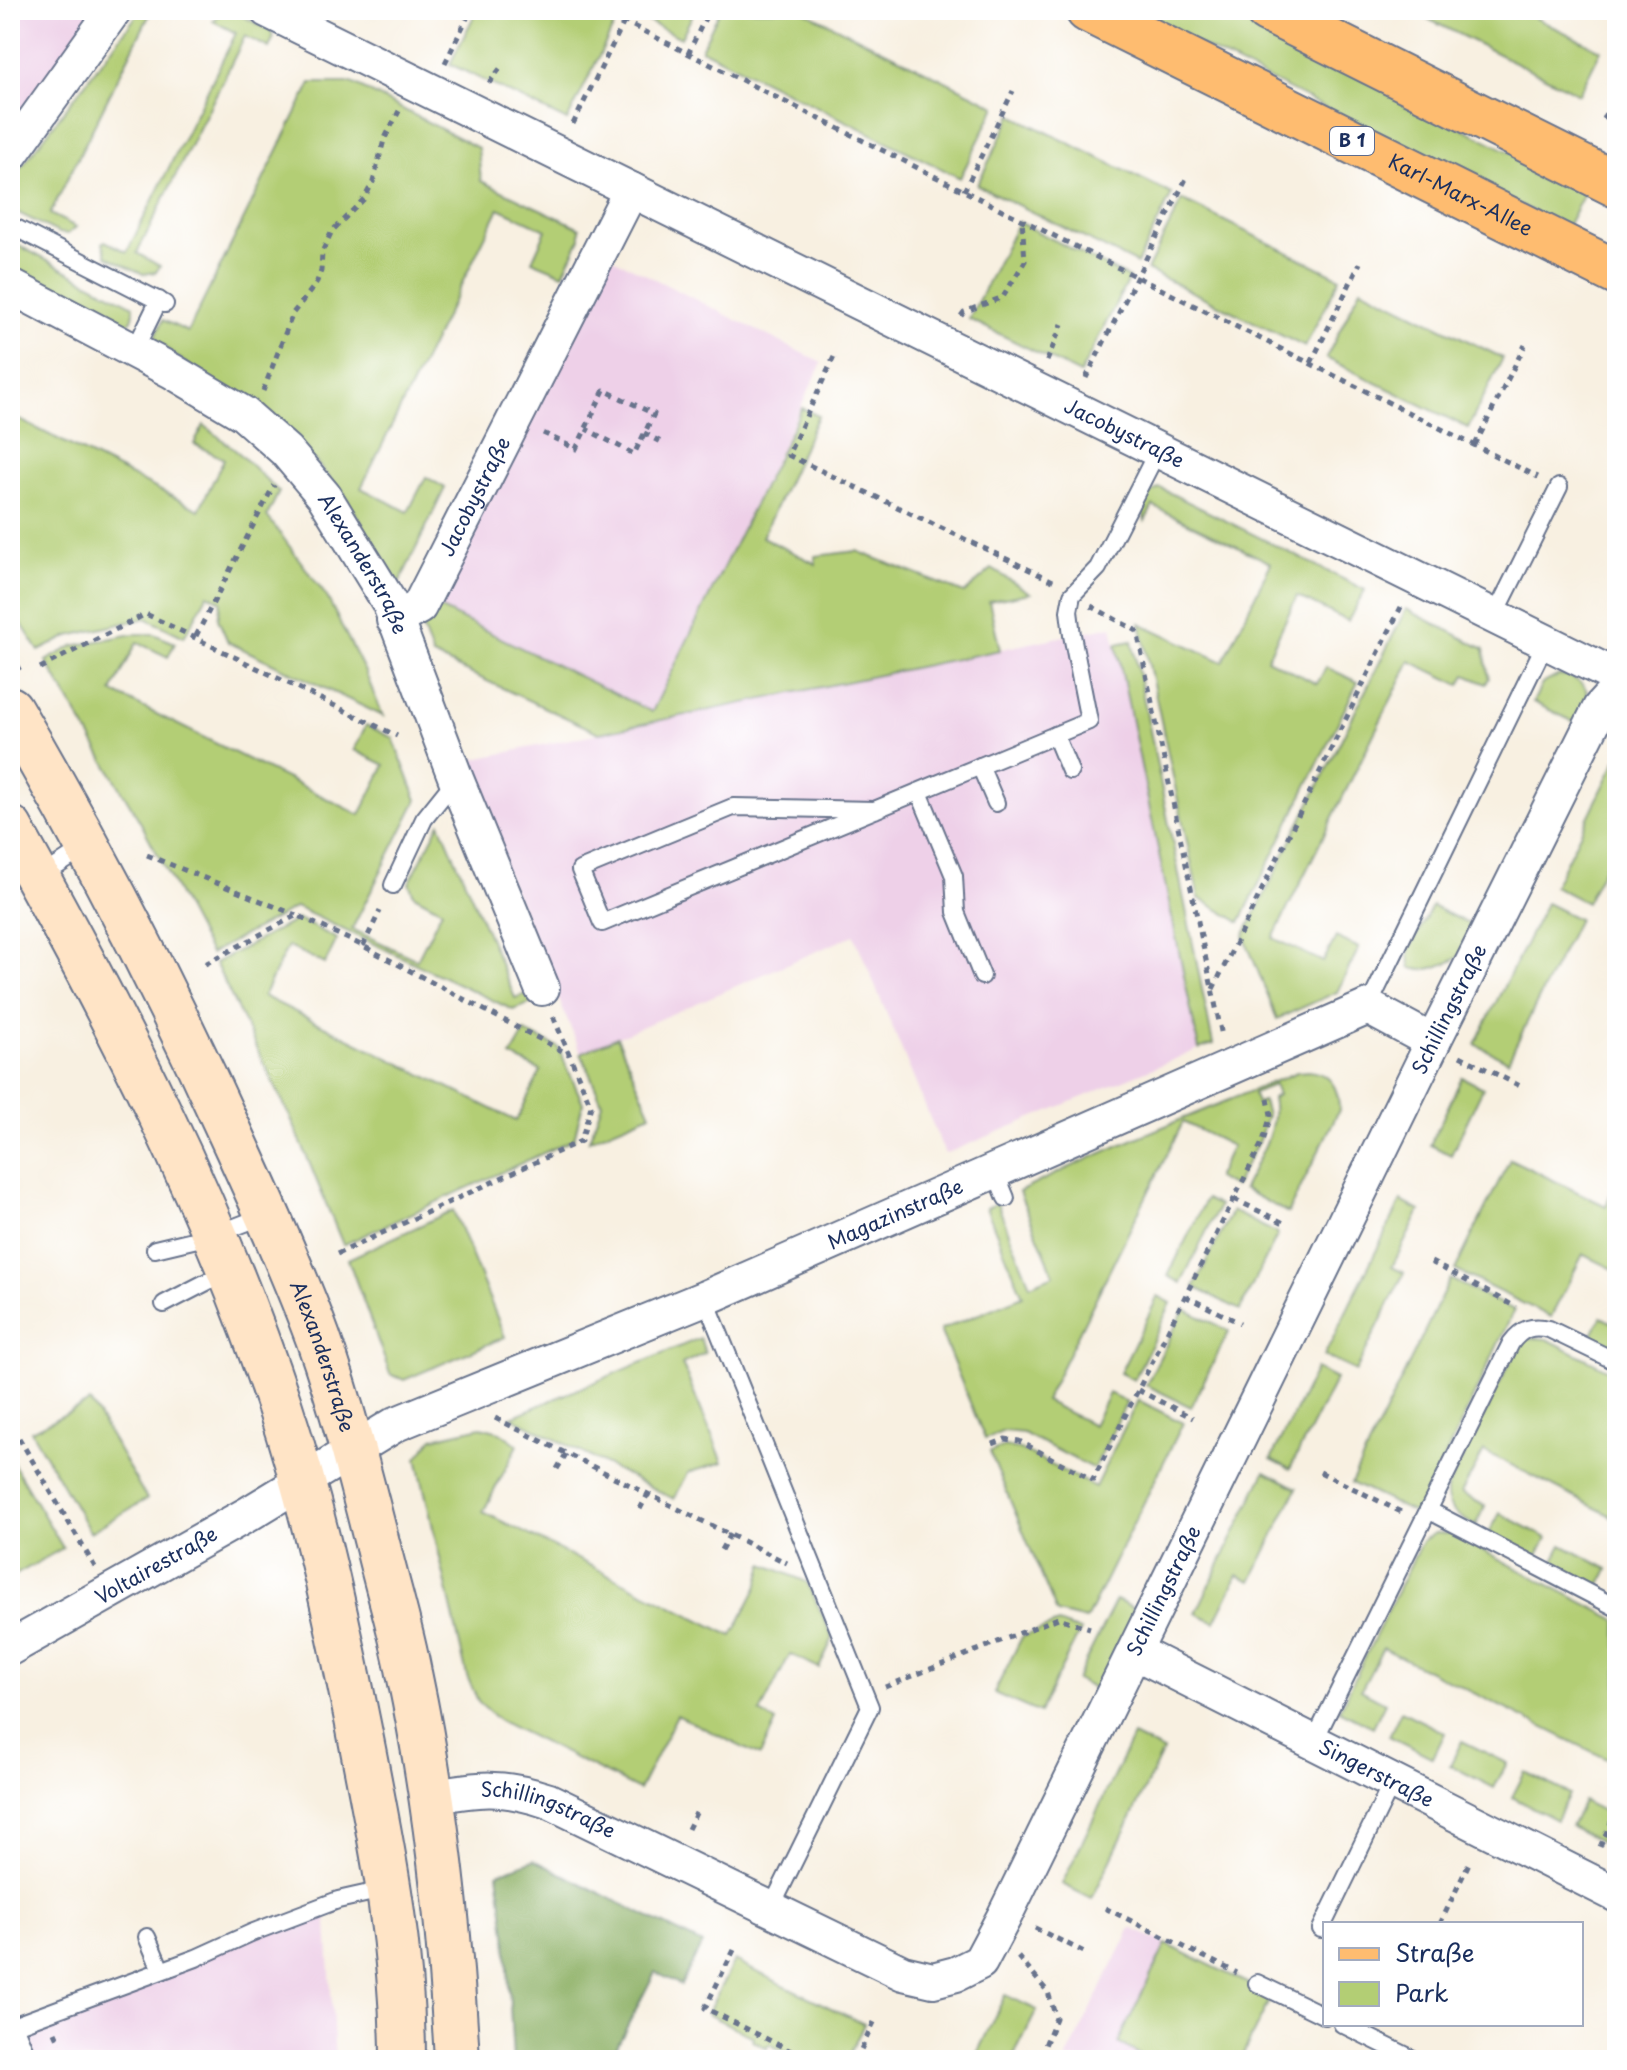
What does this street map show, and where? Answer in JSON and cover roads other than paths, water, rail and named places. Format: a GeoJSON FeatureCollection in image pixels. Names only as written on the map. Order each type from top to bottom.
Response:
{"type":"FeatureCollection","features":[{"type":"Feature","properties":{"kind":"main road","name":"Karl-Marx-Allee"},"geometry":{"type":"LineString","coordinates":[[1088,10],[1617,273]]}},
{"type":"Feature","properties":{"kind":"main road"},"geometry":{"type":"LineString","coordinates":[[1267,10],[1617,185]]}},
{"type":"Feature","properties":{"kind":"main road","name":"Alexanderstraße"},"geometry":{"type":"LineString","coordinates":[[10,709],[63,798],[129,922],[202,1070],[267,1214],[318,1340],[353,1449],[409,1671],[452,1961],[457,2060]]}},
{"type":"Feature","properties":{"kind":"main road"},"geometry":{"type":"LineString","coordinates":[[10,828],[133,1056],[222,1252],[279,1403],[302,1481],[347,1669],[390,1888],[403,2007],[403,2060]]}},
{"type":"Feature","properties":{"kind":"street"},"geometry":{"type":"LineString","coordinates":[[10,155],[114,10]]}},
{"type":"Feature","properties":{"kind":"street","name":"Jacobystraße"},"geometry":{"type":"LineString","coordinates":[[267,10],[1617,677]]}},
{"type":"Feature","properties":{"kind":"street","name":"Jacobystraße"},"geometry":{"type":"LineString","coordinates":[[394,620],[419,607],[631,190]]}},
{"type":"Feature","properties":{"kind":"street","name":"Alexanderstraße"},"geometry":{"type":"LineString","coordinates":[[10,286],[134,351],[244,414],[289,456],[324,496],[389,602],[456,779],[542,988]]}},
{"type":"Feature","properties":{"kind":"street","name":"Schillingstraße"},"geometry":{"type":"LineString","coordinates":[[430,1797],[483,1788],[517,1790],[577,1813],[903,1973],[933,1980],[956,1974],[980,1962],[1600,708],[1617,689]]}},
{"type":"Feature","properties":{"kind":"street"},"geometry":{"type":"LineString","coordinates":[[1368,1007],[1433,1042]]}},
{"type":"Feature","properties":{"kind":"street","name":"Magazinstraße"},"geometry":{"type":"LineString","coordinates":[[353,1449],[396,1424],[480,1389],[1001,1184],[1368,1007]]}},
{"type":"Feature","properties":{"kind":"street","name":"Voltairestraße"},"geometry":{"type":"LineString","coordinates":[[10,1648],[353,1449]]}},
{"type":"Feature","properties":{"kind":"street","name":"Singerstraße"},"geometry":{"type":"LineString","coordinates":[[1135,1652],[1617,1895]]}},
{"type":"Feature","properties":{"kind":"lane"},"geometry":{"type":"LineString","coordinates":[[10,225],[162,302],[134,351]]}},
{"type":"Feature","properties":{"kind":"lane"},"geometry":{"type":"LineString","coordinates":[[875,810],[733,807],[580,870],[602,923],[919,792],[1089,721],[1072,635],[1069,611],[1072,595],[1098,568],[1158,450]]}},
{"type":"Feature","properties":{"kind":"lane"},"geometry":{"type":"LineString","coordinates":[[1494,617],[1559,487]]}},
{"type":"Feature","properties":{"kind":"lane"},"geometry":{"type":"LineString","coordinates":[[1368,1007],[1546,642]]}},
{"type":"Feature","properties":{"kind":"lane"},"geometry":{"type":"LineString","coordinates":[[1055,735],[1070,771]]}},
{"type":"Feature","properties":{"kind":"lane"},"geometry":{"type":"LineString","coordinates":[[980,766],[996,803]]}},
{"type":"Feature","properties":{"kind":"lane"},"geometry":{"type":"LineString","coordinates":[[393,885],[424,819],[456,779]]}},
{"type":"Feature","properties":{"kind":"lane"},"geometry":{"type":"LineString","coordinates":[[919,792],[954,876],[956,912],[982,976]]}},
{"type":"Feature","properties":{"kind":"lane"},"geometry":{"type":"LineString","coordinates":[[38,878],[87,846]]}},
{"type":"Feature","properties":{"kind":"lane"},"geometry":{"type":"LineString","coordinates":[[164,1304],[267,1214]]}},
{"type":"Feature","properties":{"kind":"lane"},"geometry":{"type":"LineString","coordinates":[[155,1249],[222,1252]]}},
{"type":"Feature","properties":{"kind":"lane"},"geometry":{"type":"LineString","coordinates":[[705,1298],[870,1707],[770,1910]]}},
{"type":"Feature","properties":{"kind":"lane"},"geometry":{"type":"LineString","coordinates":[[1314,1741],[1518,1333],[1538,1326],[1549,1329],[1617,1362]]}},
{"type":"Feature","properties":{"kind":"lane"},"geometry":{"type":"LineString","coordinates":[[1425,1516],[1617,1608]]}},
{"type":"Feature","properties":{"kind":"lane"},"geometry":{"type":"LineString","coordinates":[[1324,1922],[1393,1781]]}},
{"type":"Feature","properties":{"kind":"lane"},"geometry":{"type":"LineString","coordinates":[[27,2056],[12,2026],[196,1958],[338,1900],[390,1888]]}},
{"type":"Feature","properties":{"kind":"lane"},"geometry":{"type":"LineString","coordinates":[[1321,1929],[1323,1925]]}},
{"type":"Feature","properties":{"kind":"lane"},"geometry":{"type":"LineString","coordinates":[[147,1937],[161,1970]]}},
{"type":"Feature","properties":{"kind":"lane"},"geometry":{"type":"LineString","coordinates":[[1257,1983],[1323,2015]]}},
{"type":"Feature","properties":{"kind":"lane"},"geometry":{"type":"LineString","coordinates":[[1346,2026],[1415,2060]]}}]}
